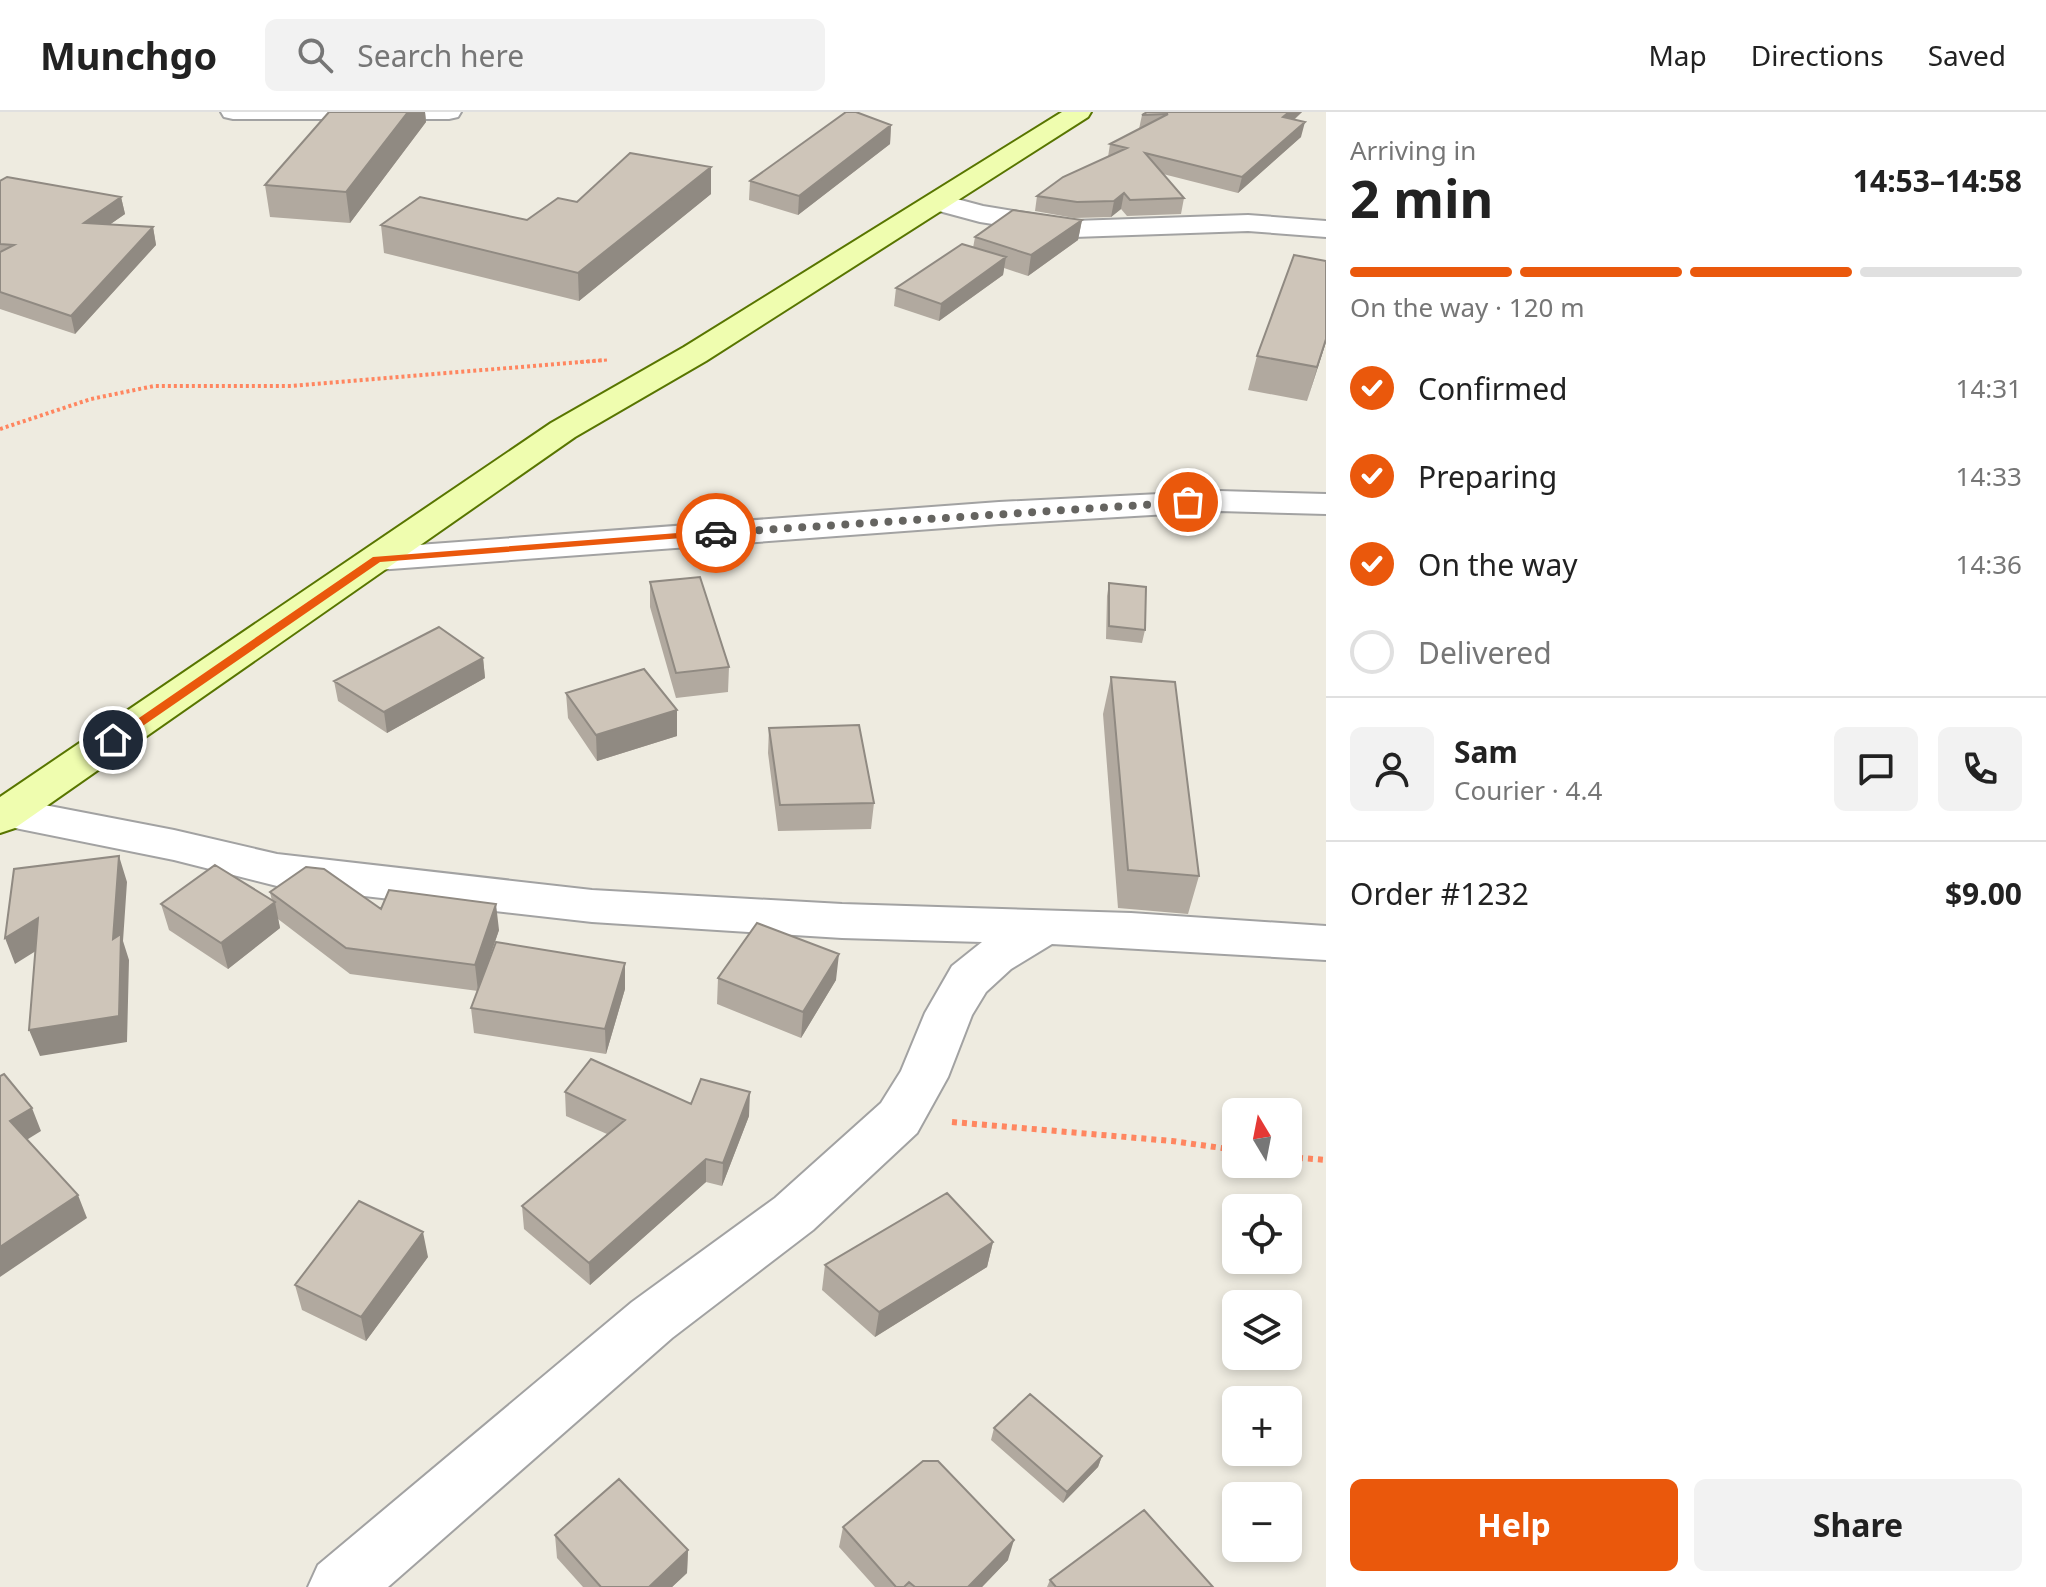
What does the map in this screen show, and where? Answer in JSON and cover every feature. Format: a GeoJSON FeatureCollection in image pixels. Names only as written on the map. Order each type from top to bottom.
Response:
{"type":"FeatureCollection","features":[{"type":"Feature","properties":{"kind":"main road"},"geometry":{"type":"LineString","coordinates":[[4,815],[563,430],[695,354],[1079,112]]}},
{"type":"Feature","properties":{"kind":"street"},"geometry":{"type":"LineString","coordinates":[[233,112],[449,112]]}},
{"type":"Feature","properties":{"kind":"street"},"geometry":{"type":"LineString","coordinates":[[938,202],[980,214],[1074,229],[1248,223],[1326,229]]}},
{"type":"Feature","properties":{"kind":"street"},"geometry":{"type":"LineString","coordinates":[[377,559],[999,513],[1219,501],[1326,504]]}},
{"type":"Feature","properties":{"kind":"street"},"geometry":{"type":"LineString","coordinates":[[4,815],[174,845],[277,870],[592,906],[1326,943]]}},
{"type":"Feature","properties":{"kind":"street"},"geometry":{"type":"LineString","coordinates":[[340,1587],[652,1320],[794,1214],[899,1118],[923,1077],[949,1013],[969,979],[994,957],[1043,928]]}},
{"type":"Feature","properties":{"kind":"path"},"geometry":{"type":"LineString","coordinates":[[0,429],[91,399],[154,386],[291,386],[618,359]]}},
{"type":"Feature","properties":{"kind":"path"},"geometry":{"type":"LineString","coordinates":[[899,1118],[1096,1134],[1222,1148]]}},
{"type":"Feature","properties":{"kind":"path"},"geometry":{"type":"LineString","coordinates":[[1302,1158],[1326,1160]]}},
{"type":"Feature","properties":{"kind":"building"},"geometry":{"type":"Polygon","coordinates":[[[329,112],[408,112],[346,192],[265,185],[329,112]]]}},
{"type":"Feature","properties":{"kind":"building"},"geometry":{"type":"Polygon","coordinates":[[[846,112],[856,112],[891,125],[799,196],[750,181],[846,112]]]}},
{"type":"Feature","properties":{"kind":"building"},"geometry":{"type":"Polygon","coordinates":[[[1147,112],[1289,112],[1283,117],[1305,122],[1242,177],[1145,153],[1184,198],[1130,200],[1124,193],[1114,201],[1077,202],[1037,196],[1063,177],[1127,148],[1110,144],[1168,114],[1142,115],[1147,112]]]}},
{"type":"Feature","properties":{"kind":"building"},"geometry":{"type":"Polygon","coordinates":[[[630,153],[711,167],[578,273],[381,225],[420,197],[527,220],[558,198],[577,202],[630,153]]]}},
{"type":"Feature","properties":{"kind":"building"},"geometry":{"type":"Polygon","coordinates":[[[7,177],[121,197],[84,223],[153,227],[71,316],[0,292],[0,252],[14,245],[0,244],[0,181],[7,177]]]}},
{"type":"Feature","properties":{"kind":"building"},"geometry":{"type":"Polygon","coordinates":[[[1013,210],[1082,220],[1031,255],[975,237],[1013,210]]]}},
{"type":"Feature","properties":{"kind":"building"},"geometry":{"type":"Polygon","coordinates":[[[962,244],[1006,257],[941,304],[896,288],[962,244]]]}},
{"type":"Feature","properties":{"kind":"building"},"geometry":{"type":"Polygon","coordinates":[[[1294,255],[1326,261],[1326,339],[1317,367],[1257,356],[1294,255]]]}},
{"type":"Feature","properties":{"kind":"building"},"geometry":{"type":"Polygon","coordinates":[[[700,577],[729,667],[676,673],[650,582],[700,577]]]}},
{"type":"Feature","properties":{"kind":"building"},"geometry":{"type":"Polygon","coordinates":[[[1109,583],[1146,587],[1145,630],[1109,626],[1109,583]]]}},
{"type":"Feature","properties":{"kind":"building"},"geometry":{"type":"Polygon","coordinates":[[[439,627],[483,658],[384,712],[334,681],[439,627]]]}},
{"type":"Feature","properties":{"kind":"building"},"geometry":{"type":"Polygon","coordinates":[[[644,669],[677,710],[596,735],[566,693],[644,669]]]}},
{"type":"Feature","properties":{"kind":"building"},"geometry":{"type":"Polygon","coordinates":[[[1111,677],[1175,682],[1199,876],[1128,870],[1111,677]]]}},
{"type":"Feature","properties":{"kind":"building"},"geometry":{"type":"Polygon","coordinates":[[[859,725],[874,803],[780,805],[769,728],[859,725]]]}},
{"type":"Feature","properties":{"kind":"building"},"geometry":{"type":"Polygon","coordinates":[[[119,856],[113,939],[121,934],[119,1016],[29,1030],[38,918],[5,938],[14,869],[119,856]]]}},
{"type":"Feature","properties":{"kind":"building"},"geometry":{"type":"Polygon","coordinates":[[[215,865],[275,902],[221,943],[161,904],[215,865]]]}},
{"type":"Feature","properties":{"kind":"building"},"geometry":{"type":"Polygon","coordinates":[[[306,867],[324,869],[381,909],[389,890],[496,904],[475,965],[346,948],[270,892],[306,867]]]}},
{"type":"Feature","properties":{"kind":"building"},"geometry":{"type":"Polygon","coordinates":[[[757,923],[839,954],[803,1012],[718,978],[757,923]]]}},
{"type":"Feature","properties":{"kind":"building"},"geometry":{"type":"Polygon","coordinates":[[[496,942],[625,963],[605,1029],[471,1008],[496,942]]]}},
{"type":"Feature","properties":{"kind":"building"},"geometry":{"type":"Polygon","coordinates":[[[591,1059],[691,1104],[701,1079],[750,1092],[723,1163],[706,1159],[589,1263],[522,1206],[625,1120],[565,1092],[591,1059]]]}},
{"type":"Feature","properties":{"kind":"building"},"geometry":{"type":"Polygon","coordinates":[[[4,1074],[32,1108],[10,1121],[78,1195],[0,1247],[0,1076],[4,1074]]]}},
{"type":"Feature","properties":{"kind":"building"},"geometry":{"type":"Polygon","coordinates":[[[947,1193],[993,1242],[879,1312],[825,1265],[947,1193]]]}},
{"type":"Feature","properties":{"kind":"building"},"geometry":{"type":"Polygon","coordinates":[[[359,1201],[423,1232],[361,1317],[295,1285],[359,1201]]]}},
{"type":"Feature","properties":{"kind":"building"},"geometry":{"type":"Polygon","coordinates":[[[1030,1394],[1102,1456],[1067,1492],[994,1428],[1030,1394]]]}},
{"type":"Feature","properties":{"kind":"building"},"geometry":{"type":"Polygon","coordinates":[[[923,1461],[938,1461],[1014,1540],[968,1587],[915,1587],[909,1582],[904,1587],[896,1587],[843,1527],[923,1461]]]}},
{"type":"Feature","properties":{"kind":"building"},"geometry":{"type":"Polygon","coordinates":[[[619,1479],[688,1550],[649,1587],[601,1587],[555,1535],[619,1479]]]}},
{"type":"Feature","properties":{"kind":"building"},"geometry":{"type":"Polygon","coordinates":[[[1144,1510],[1213,1587],[1056,1587],[1050,1580],[1144,1510]]]}},
{"type":"Feature","properties":{"kind":"way so far"},"geometry":{"type":"LineString","coordinates":[[716,533],[1188,502]]}},
{"type":"Feature","properties":{"kind":"route"},"geometry":{"type":"LineString","coordinates":[[113,740],[377,559],[716,533]]}}]}
